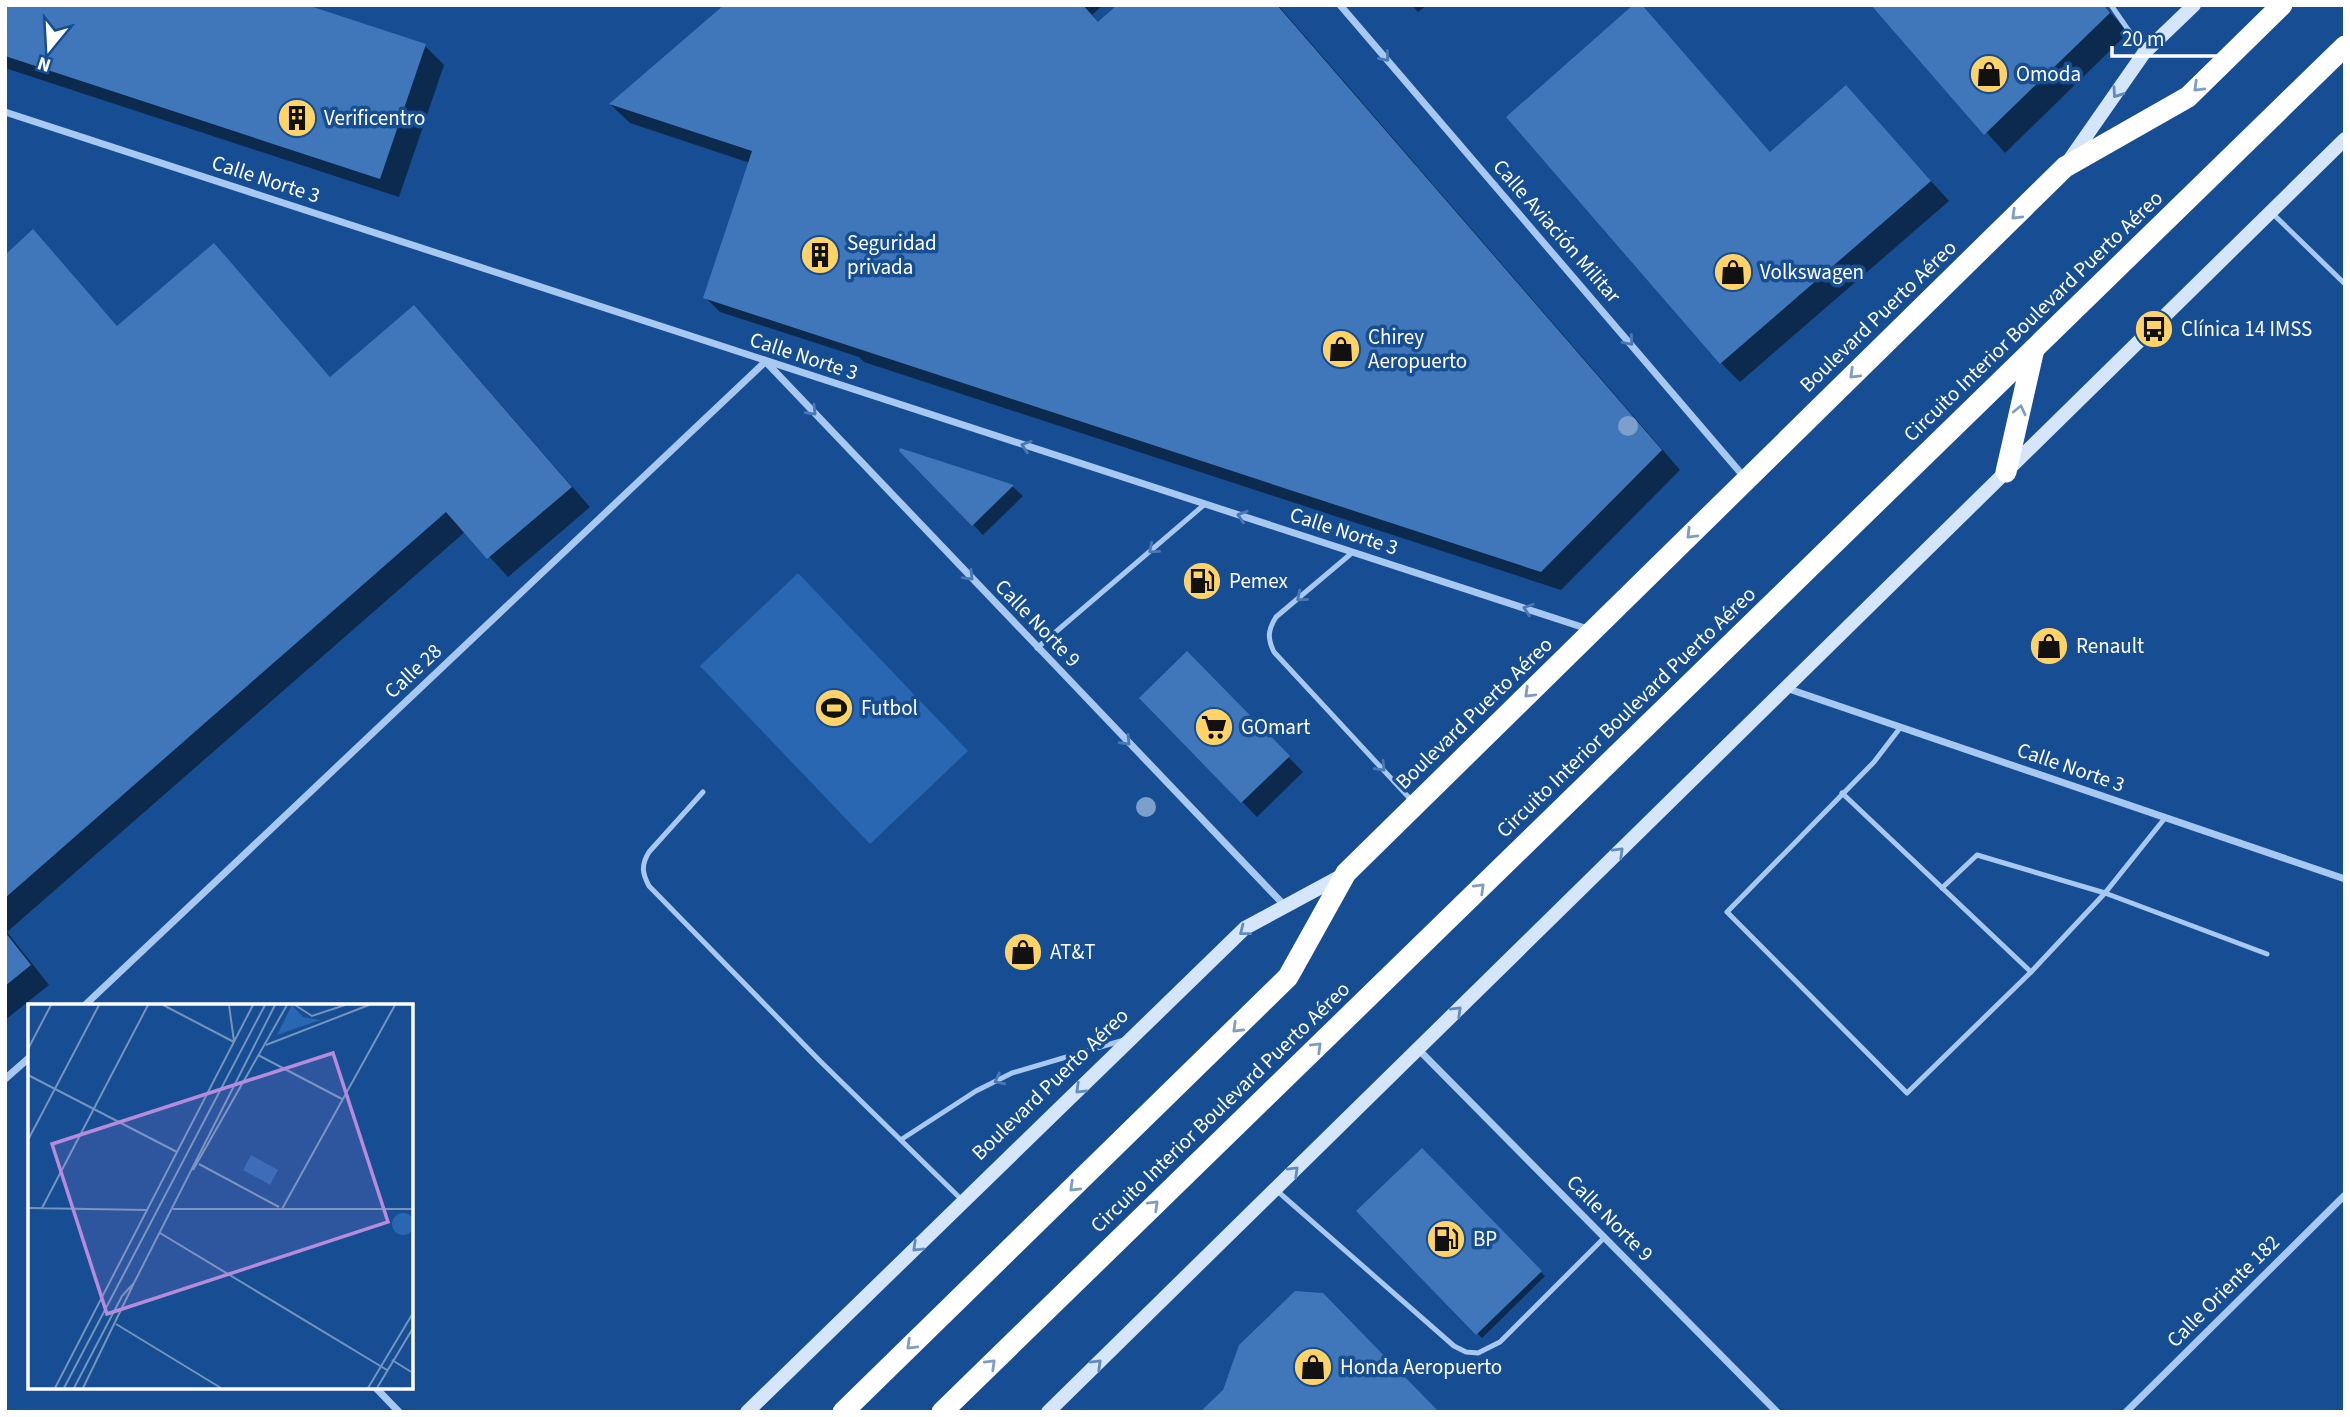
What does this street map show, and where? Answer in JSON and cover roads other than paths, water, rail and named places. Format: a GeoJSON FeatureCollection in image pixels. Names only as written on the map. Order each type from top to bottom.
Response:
{"type":"FeatureCollection","features":[{"type":"Feature","properties":{"kind":"highway"},"geometry":{"type":"LineString","coordinates":[[2065,167],[2188,97],[2282,5]]}},
{"type":"Feature","properties":{"kind":"highway","name":"Circuito Interior Boulevard Puerto Aéreo"},"geometry":{"type":"LineString","coordinates":[[942,1412],[2345,46]]}},
{"type":"Feature","properties":{"kind":"highway","name":"Boulevard Puerto Aéreo"},"geometry":{"type":"LineString","coordinates":[[1346,873],[2065,167]]}},
{"type":"Feature","properties":{"kind":"highway"},"geometry":{"type":"LineString","coordinates":[[2006,472],[2034,349]]}},
{"type":"Feature","properties":{"kind":"highway","name":"Circuito Interior Boulevard Puerto Aéreo"},"geometry":{"type":"LineString","coordinates":[[843,1412],[1288,977],[1346,873]]}},
{"type":"Feature","properties":{"kind":"main road","name":"Boulevard Puerto Aéreo"},"geometry":{"type":"LineString","coordinates":[[2065,167],[2144,53],[2194,5]]}},
{"type":"Feature","properties":{"kind":"main road"},"geometry":{"type":"LineString","coordinates":[[1048,1412],[2345,139]]}},
{"type":"Feature","properties":{"kind":"main road","name":"Boulevard Puerto Aéreo"},"geometry":{"type":"LineString","coordinates":[[747,1412],[1245,929],[1346,873]]}},
{"type":"Feature","properties":{"kind":"street","name":"Calle Aviación Militar"},"geometry":{"type":"LineString","coordinates":[[1340,5],[1747,479]]}},
{"type":"Feature","properties":{"kind":"street","name":"Calle Norte 3"},"geometry":{"type":"LineString","coordinates":[[5,112],[1593,631]]}},
{"type":"Feature","properties":{"kind":"street","name":"Calle Norte 9"},"geometry":{"type":"LineString","coordinates":[[765,362],[1286,907]]}},
{"type":"Feature","properties":{"kind":"street","name":"Calle 28"},"geometry":{"type":"LineString","coordinates":[[86,1004],[765,362]]}},
{"type":"Feature","properties":{"kind":"street","name":"Calle Norte 3"},"geometry":{"type":"LineString","coordinates":[[1786,688],[2345,879]]}},
{"type":"Feature","properties":{"kind":"street","name":"Calle Norte 9"},"geometry":{"type":"LineString","coordinates":[[1418,1049],[1777,1412]]}},
{"type":"Feature","properties":{"kind":"street"},"geometry":{"type":"LineString","coordinates":[[5,1079],[28,1059]]}},
{"type":"Feature","properties":{"kind":"street","name":"Calle Oriente 182"},"geometry":{"type":"LineString","coordinates":[[2126,1412],[2345,1195]]}},
{"type":"Feature","properties":{"kind":"street"},"geometry":{"type":"LineString","coordinates":[[377,1389],[399,1412]]}},
{"type":"Feature","properties":{"kind":"lane"},"geometry":{"type":"LineString","coordinates":[[2111,5],[2144,53]]}},
{"type":"Feature","properties":{"kind":"lane"},"geometry":{"type":"LineString","coordinates":[[2271,211],[2345,284]]}},
{"type":"Feature","properties":{"kind":"lane"},"geometry":{"type":"LineString","coordinates":[[1037,648],[1205,504]]}},
{"type":"Feature","properties":{"kind":"lane"},"geometry":{"type":"LineString","coordinates":[[1353,552],[1276,617],[1269,628],[1268,640],[1274,652],[1416,805]]}},
{"type":"Feature","properties":{"kind":"lane"},"geometry":{"type":"LineString","coordinates":[[1899,728],[1874,762],[1727,912],[1907,1093],[2031,972],[2105,893],[2165,818]]}},
{"type":"Feature","properties":{"kind":"lane"},"geometry":{"type":"LineString","coordinates":[[703,792],[642,863],[643,876],[649,886],[810,1051],[964,1202]]}},
{"type":"Feature","properties":{"kind":"lane"},"geometry":{"type":"LineString","coordinates":[[1842,793],[2031,972]]}},
{"type":"Feature","properties":{"kind":"lane"},"geometry":{"type":"LineString","coordinates":[[1942,888],[1977,855],[2105,893],[2267,954]]}},
{"type":"Feature","properties":{"kind":"lane"},"geometry":{"type":"LineString","coordinates":[[902,1139],[976,1091],[1012,1073],[1134,1037]]}},
{"type":"Feature","properties":{"kind":"lane"},"geometry":{"type":"LineString","coordinates":[[1275,1189],[1454,1346],[1466,1352],[1478,1353],[1500,1342],[1604,1238]]}},
{"type":"Feature","properties":{"kind":"place","name":"Omoda"},"geometry":{"type":"Point","coordinates":[1989,74]}},
{"type":"Feature","properties":{"kind":"place","name":"Verificentro"},"geometry":{"type":"Point","coordinates":[297,118]}},
{"type":"Feature","properties":{"kind":"place","name":"Seguridad privada"},"geometry":{"type":"Point","coordinates":[820,255]}},
{"type":"Feature","properties":{"kind":"place","name":"Volkswagen"},"geometry":{"type":"Point","coordinates":[1733,272]}},
{"type":"Feature","properties":{"kind":"place","name":"Clínica 14 IMSS"},"geometry":{"type":"Point","coordinates":[2154,329]}},
{"type":"Feature","properties":{"kind":"place","name":"Chirey Aeropuerto"},"geometry":{"type":"Point","coordinates":[1341,349]}},
{"type":"Feature","properties":{"kind":"place","name":"Pemex"},"geometry":{"type":"Point","coordinates":[1202,581]}},
{"type":"Feature","properties":{"kind":"place","name":"Renault"},"geometry":{"type":"Point","coordinates":[2049,646]}},
{"type":"Feature","properties":{"kind":"place","name":"Futbol"},"geometry":{"type":"Point","coordinates":[834,708]}},
{"type":"Feature","properties":{"kind":"place","name":"GOmart"},"geometry":{"type":"Point","coordinates":[1214,727]}},
{"type":"Feature","properties":{"kind":"place","name":"AT&T"},"geometry":{"type":"Point","coordinates":[1023,952]}},
{"type":"Feature","properties":{"kind":"place","name":"BP"},"geometry":{"type":"Point","coordinates":[1446,1239]}},
{"type":"Feature","properties":{"kind":"place","name":"Honda Aeropuerto"},"geometry":{"type":"Point","coordinates":[1313,1367]}}]}
